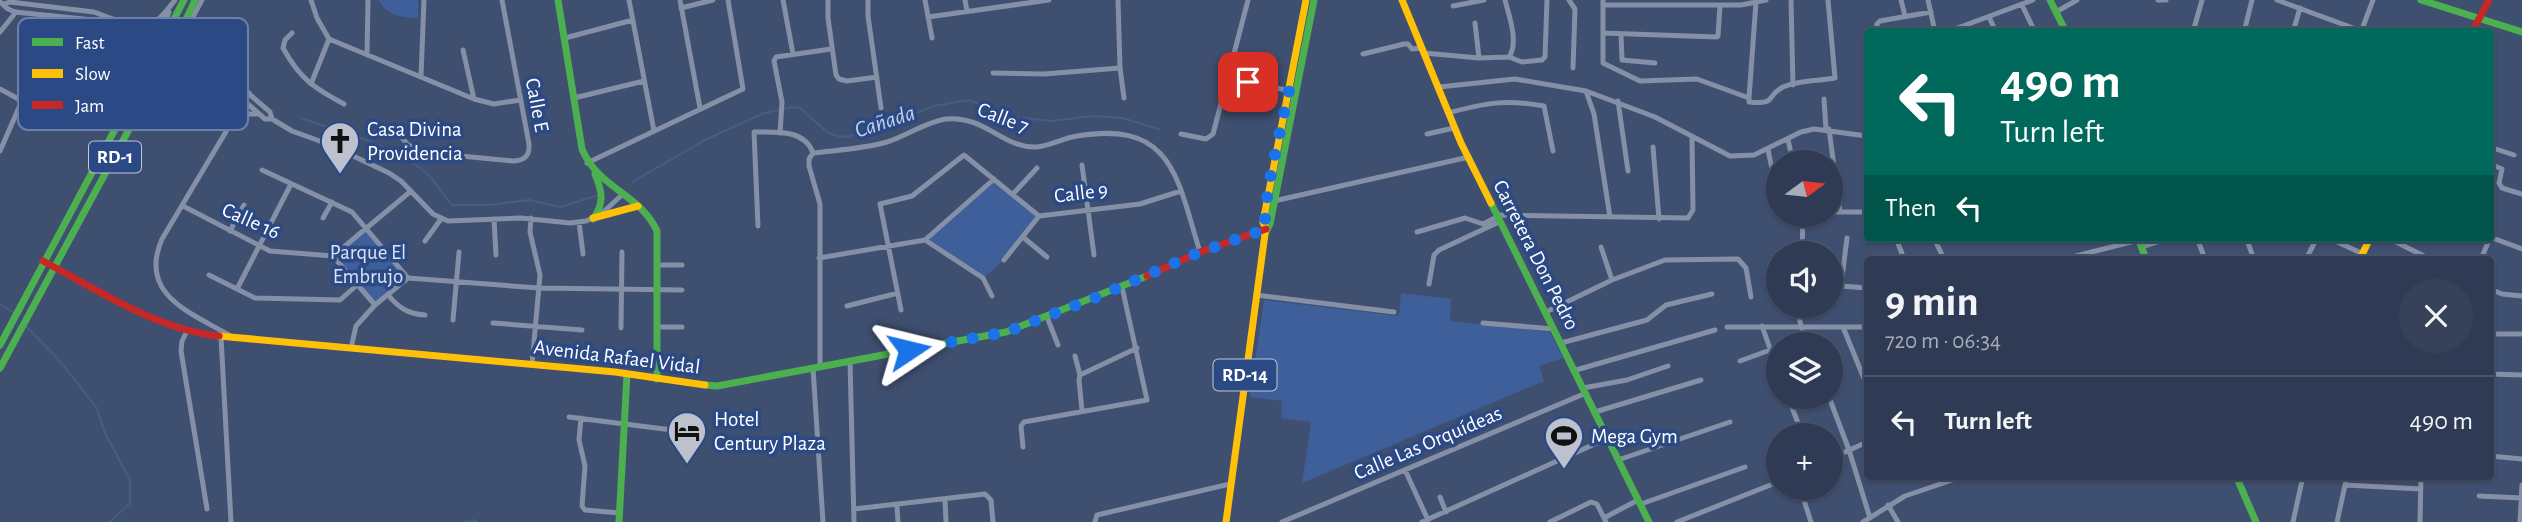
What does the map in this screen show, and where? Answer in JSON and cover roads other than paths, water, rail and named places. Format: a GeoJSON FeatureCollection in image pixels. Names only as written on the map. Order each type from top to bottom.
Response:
{"type":"FeatureCollection","features":[{"type":"Feature","properties":{"kind":"main road","name":"RD-1"},"geometry":{"type":"LineString","coordinates":[[174,18],[184,0]]}},
{"type":"Feature","properties":{"kind":"main road","name":"RD-1"},"geometry":{"type":"LineString","coordinates":[[187,18],[195,0]]}},
{"type":"Feature","properties":{"kind":"main road"},"geometry":{"type":"LineString","coordinates":[[558,0],[587,163],[595,173],[638,206],[655,225],[657,379]]}},
{"type":"Feature","properties":{"kind":"main road","name":"RD-14"},"geometry":{"type":"LineString","coordinates":[[1266,229],[1270,224],[1306,0]]}},
{"type":"Feature","properties":{"kind":"main road","name":"RD-14"},"geometry":{"type":"LineString","coordinates":[[1226,522],[1266,229],[1266,204],[1314,0]]}},
{"type":"Feature","properties":{"kind":"main road","name":"Carretera Don Pedro"},"geometry":{"type":"LineString","coordinates":[[1402,0],[1454,128],[1650,522]]}},
{"type":"Feature","properties":{"kind":"main road"},"geometry":{"type":"LineString","coordinates":[[2050,0],[2064,28]]}},
{"type":"Feature","properties":{"kind":"main road"},"geometry":{"type":"LineString","coordinates":[[2420,0],[2522,32]]}},
{"type":"Feature","properties":{"kind":"main road"},"geometry":{"type":"LineString","coordinates":[[2474,28],[2490,0]]}},
{"type":"Feature","properties":{"kind":"main road","name":"RD-1"},"geometry":{"type":"LineString","coordinates":[[0,345],[113,130]]}},
{"type":"Feature","properties":{"kind":"main road","name":"RD-1"},"geometry":{"type":"LineString","coordinates":[[0,368],[129,130]]}},
{"type":"Feature","properties":{"kind":"main road"},"geometry":{"type":"LineString","coordinates":[[593,219],[600,211],[604,197],[595,173]]}},
{"type":"Feature","properties":{"kind":"main road"},"geometry":{"type":"LineString","coordinates":[[593,219],[638,206]]}},
{"type":"Feature","properties":{"kind":"main road","name":"Avenida Rafael Vidal"},"geometry":{"type":"LineString","coordinates":[[43,261],[168,327],[187,331],[235,339],[532,364],[717,386],[1006,332],[1200,252],[1266,229]]}},
{"type":"Feature","properties":{"kind":"main road"},"geometry":{"type":"LineString","coordinates":[[619,522],[627,374]]}},
{"type":"Feature","properties":{"kind":"main road"},"geometry":{"type":"LineString","coordinates":[[2238,480],[2256,522]]}},
{"type":"Feature","properties":{"kind":"street"},"geometry":{"type":"LineString","coordinates":[[160,18],[175,0]]}},
{"type":"Feature","properties":{"kind":"street"},"geometry":{"type":"LineString","coordinates":[[167,18],[175,0]]}},
{"type":"Feature","properties":{"kind":"street"},"geometry":{"type":"LineString","coordinates":[[191,18],[202,0]]}},
{"type":"Feature","properties":{"kind":"street"},"geometry":{"type":"LineString","coordinates":[[311,0],[329,39],[474,99],[494,104],[520,100]]}},
{"type":"Feature","properties":{"kind":"street"},"geometry":{"type":"LineString","coordinates":[[368,0],[368,55]]}},
{"type":"Feature","properties":{"kind":"street"},"geometry":{"type":"LineString","coordinates":[[421,76],[424,0]]}},
{"type":"Feature","properties":{"kind":"street","name":"Calle E"},"geometry":{"type":"LineString","coordinates":[[394,128],[408,145],[430,153],[518,161],[524,159],[530,150],[502,0]]}},
{"type":"Feature","properties":{"kind":"street"},"geometry":{"type":"LineString","coordinates":[[629,0],[654,131]]}},
{"type":"Feature","properties":{"kind":"street"},"geometry":{"type":"LineString","coordinates":[[680,0],[700,108]]}},
{"type":"Feature","properties":{"kind":"street"},"geometry":{"type":"LineString","coordinates":[[681,8],[713,0]]}},
{"type":"Feature","properties":{"kind":"street"},"geometry":{"type":"LineString","coordinates":[[587,163],[743,89],[728,0]]}},
{"type":"Feature","properties":{"kind":"street"},"geometry":{"type":"LineString","coordinates":[[783,0],[793,54]]}},
{"type":"Feature","properties":{"kind":"street"},"geometry":{"type":"LineString","coordinates":[[828,0],[831,49],[839,79],[847,81],[877,77]]}},
{"type":"Feature","properties":{"kind":"street"},"geometry":{"type":"LineString","coordinates":[[868,0],[881,108]]}},
{"type":"Feature","properties":{"kind":"street"},"geometry":{"type":"LineString","coordinates":[[925,0],[932,38]]}},
{"type":"Feature","properties":{"kind":"street"},"geometry":{"type":"LineString","coordinates":[[965,0],[967,11]]}},
{"type":"Feature","properties":{"kind":"street"},"geometry":{"type":"LineString","coordinates":[[992,0],[994,7]]}},
{"type":"Feature","properties":{"kind":"street"},"geometry":{"type":"LineString","coordinates":[[928,17],[1049,0]]}},
{"type":"Feature","properties":{"kind":"street"},"geometry":{"type":"LineString","coordinates":[[1118,0],[1124,98]]}},
{"type":"Feature","properties":{"kind":"street"},"geometry":{"type":"LineString","coordinates":[[1181,134],[1206,139],[1213,134],[1248,0]]}},
{"type":"Feature","properties":{"kind":"street"},"geometry":{"type":"LineString","coordinates":[[1453,6],[1484,0]]}},
{"type":"Feature","properties":{"kind":"street"},"geometry":{"type":"LineString","coordinates":[[1505,0],[1512,33],[1513,49],[1509,57]]}},
{"type":"Feature","properties":{"kind":"street"},"geometry":{"type":"LineString","coordinates":[[1363,54],[1408,44],[1412,49],[1479,58],[1509,57],[1522,62],[1544,60],[1547,0]]}},
{"type":"Feature","properties":{"kind":"street"},"geometry":{"type":"LineString","coordinates":[[1569,0],[1575,9],[1573,68]]}},
{"type":"Feature","properties":{"kind":"street"},"geometry":{"type":"LineString","coordinates":[[1749,98],[1697,79],[1640,81],[1603,64],[1603,3],[1720,5],[1766,0]]}},
{"type":"Feature","properties":{"kind":"street"},"geometry":{"type":"LineString","coordinates":[[1791,0],[1793,85]]}},
{"type":"Feature","properties":{"kind":"street"},"geometry":{"type":"LineString","coordinates":[[1756,2],[1749,102],[1766,103],[1782,87],[1836,77],[1828,0]]}},
{"type":"Feature","properties":{"kind":"street"},"geometry":{"type":"LineString","coordinates":[[1901,0],[1905,16]]}},
{"type":"Feature","properties":{"kind":"street"},"geometry":{"type":"LineString","coordinates":[[1928,0],[1934,28]]}},
{"type":"Feature","properties":{"kind":"street"},"geometry":{"type":"LineString","coordinates":[[1964,28],[2032,0]]}},
{"type":"Feature","properties":{"kind":"street"},"geometry":{"type":"LineString","coordinates":[[2056,12],[2077,0]]}},
{"type":"Feature","properties":{"kind":"street"},"geometry":{"type":"LineString","coordinates":[[2158,0],[2166,0]]}},
{"type":"Feature","properties":{"kind":"street"},"geometry":{"type":"LineString","coordinates":[[2194,28],[2202,0]]}},
{"type":"Feature","properties":{"kind":"street"},"geometry":{"type":"LineString","coordinates":[[2245,28],[2252,0]]}},
{"type":"Feature","properties":{"kind":"street"},"geometry":{"type":"LineString","coordinates":[[2277,0],[2354,28]]}},
{"type":"Feature","properties":{"kind":"street"},"geometry":{"type":"LineString","coordinates":[[2363,28],[2373,0]]}},
{"type":"Feature","properties":{"kind":"street"},"geometry":{"type":"LineString","coordinates":[[2,3],[44,3],[94,12],[110,18]]}},
{"type":"Feature","properties":{"kind":"street"},"geometry":{"type":"LineString","coordinates":[[2,3],[15,12],[84,18]]}},
{"type":"Feature","properties":{"kind":"street"},"geometry":{"type":"LineString","coordinates":[[0,32],[22,4]]}},
{"type":"Feature","properties":{"kind":"street"},"geometry":{"type":"LineString","coordinates":[[1603,33],[1717,37],[1720,5]]}},
{"type":"Feature","properties":{"kind":"street"},"geometry":{"type":"LineString","coordinates":[[2022,5],[2033,28]]}},
{"type":"Feature","properties":{"kind":"street"},"geometry":{"type":"LineString","coordinates":[[2294,28],[2300,8]]}},
{"type":"Feature","properties":{"kind":"street"},"geometry":{"type":"LineString","coordinates":[[1877,28],[1880,21],[1931,12]]}},
{"type":"Feature","properties":{"kind":"street"},"geometry":{"type":"LineString","coordinates":[[1989,17],[1994,28]]}},
{"type":"Feature","properties":{"kind":"street"},"geometry":{"type":"LineString","coordinates":[[565,38],[633,20]]}},
{"type":"Feature","properties":{"kind":"street"},"geometry":{"type":"LineString","coordinates":[[1475,23],[1479,58]]}},
{"type":"Feature","properties":{"kind":"street"},"geometry":{"type":"LineString","coordinates":[[292,33],[283,48],[300,75],[344,104]]}},
{"type":"Feature","properties":{"kind":"street"},"geometry":{"type":"LineString","coordinates":[[1621,34],[1622,60],[1655,63]]}},
{"type":"Feature","properties":{"kind":"street"},"geometry":{"type":"LineString","coordinates":[[311,84],[329,39]]}},
{"type":"Feature","properties":{"kind":"street"},"geometry":{"type":"LineString","coordinates":[[780,133],[782,102],[774,61],[776,57],[831,49]]}},
{"type":"Feature","properties":{"kind":"street"},"geometry":{"type":"LineString","coordinates":[[463,50],[474,99]]}},
{"type":"Feature","properties":{"kind":"street"},"geometry":{"type":"LineString","coordinates":[[993,74],[1044,75],[1121,68]]}},
{"type":"Feature","properties":{"kind":"street"},"geometry":{"type":"LineString","coordinates":[[1229,77],[1292,90]]}},
{"type":"Feature","properties":{"kind":"street"},"geometry":{"type":"LineString","coordinates":[[1439,87],[1515,79],[1586,91],[1655,117],[1730,156],[1754,155],[1766,151]]}},
{"type":"Feature","properties":{"kind":"street"},"geometry":{"type":"LineString","coordinates":[[574,98],[644,80]]}},
{"type":"Feature","properties":{"kind":"street"},"geometry":{"type":"LineString","coordinates":[[0,89],[18,99]]}},
{"type":"Feature","properties":{"kind":"street"},"geometry":{"type":"LineString","coordinates":[[1586,91],[1594,114],[1610,217]]}},
{"type":"Feature","properties":{"kind":"street"},"geometry":{"type":"LineString","coordinates":[[249,93],[270,112],[272,119]]}},
{"type":"Feature","properties":{"kind":"street"},"geometry":{"type":"LineString","coordinates":[[1824,99],[1831,150]]}},
{"type":"Feature","properties":{"kind":"street"},"geometry":{"type":"LineString","coordinates":[[1448,113],[1486,103],[1516,101],[1544,106],[1553,151]]}},
{"type":"Feature","properties":{"kind":"street"},"geometry":{"type":"LineString","coordinates":[[1618,102],[1628,171]]}},
{"type":"Feature","properties":{"kind":"street"},"geometry":{"type":"LineString","coordinates":[[248,104],[265,119],[272,119],[292,131],[328,144],[401,181],[441,219],[458,221],[531,218],[579,222],[593,219],[623,194]]}},
{"type":"Feature","properties":{"kind":"street"},"geometry":{"type":"LineString","coordinates":[[0,151],[18,110]]}},
{"type":"Feature","properties":{"kind":"street"},"geometry":{"type":"LineString","coordinates":[[248,113],[261,115]]}},
{"type":"Feature","properties":{"kind":"street","name":"Calle 7"},"geometry":{"type":"LineString","coordinates":[[813,153],[857,149],[887,142],[946,119],[968,120],[983,125],[1015,144],[1037,147],[1075,136],[1129,135],[1156,146],[1170,167],[1181,191],[1200,252]]}},
{"type":"Feature","properties":{"kind":"street"},"geometry":{"type":"LineString","coordinates":[[1427,134],[1454,128]]}},
{"type":"Feature","properties":{"kind":"street"},"geometry":{"type":"LineString","coordinates":[[1768,150],[1814,129],[1864,135]]}},
{"type":"Feature","properties":{"kind":"street"},"geometry":{"type":"LineString","coordinates":[[227,130],[162,239],[155,255],[155,271],[166,294],[179,305],[235,339]]}},
{"type":"Feature","properties":{"kind":"street"},"geometry":{"type":"LineString","coordinates":[[758,226],[754,132],[797,135],[804,139],[813,153],[809,166],[820,204],[816,366],[823,522]]}},
{"type":"Feature","properties":{"kind":"street"},"geometry":{"type":"LineString","coordinates":[[1417,232],[1465,218],[1483,224],[1497,218],[1610,217],[1685,220],[1692,213],[1692,138]]}},
{"type":"Feature","properties":{"kind":"street"},"geometry":{"type":"LineString","coordinates":[[1788,139],[1790,150]]}},
{"type":"Feature","properties":{"kind":"street"},"geometry":{"type":"LineString","coordinates":[[1653,147],[1658,219]]}},
{"type":"Feature","properties":{"kind":"street"},"geometry":{"type":"LineString","coordinates":[[2494,148],[2514,155]]}},
{"type":"Feature","properties":{"kind":"street","name":"Calle 9"},"geometry":{"type":"LineString","coordinates":[[889,246],[880,204],[912,196],[964,155],[1039,216],[1140,204],[1181,191]]}},
{"type":"Feature","properties":{"kind":"street"},"geometry":{"type":"LineString","coordinates":[[1274,201],[1469,158]]}},
{"type":"Feature","properties":{"kind":"street"},"geometry":{"type":"LineString","coordinates":[[1082,165],[1094,255]]}},
{"type":"Feature","properties":{"kind":"street"},"geometry":{"type":"LineString","coordinates":[[2494,166],[2502,169],[2499,183],[2502,188],[2522,194]]}},
{"type":"Feature","properties":{"kind":"street"},"geometry":{"type":"LineString","coordinates":[[1013,194],[1037,168]]}},
{"type":"Feature","properties":{"kind":"street"},"geometry":{"type":"LineString","coordinates":[[262,170],[352,212],[408,278],[540,288],[682,290]]}},
{"type":"Feature","properties":{"kind":"street"},"geometry":{"type":"LineString","coordinates":[[818,258],[925,240],[994,179]]}},
{"type":"Feature","properties":{"kind":"street"},"geometry":{"type":"LineString","coordinates":[[237,289],[292,184]]}},
{"type":"Feature","properties":{"kind":"street"},"geometry":{"type":"LineString","coordinates":[[374,306],[333,256],[411,191]]}},
{"type":"Feature","properties":{"kind":"street"},"geometry":{"type":"LineString","coordinates":[[323,218],[332,202]]}},
{"type":"Feature","properties":{"kind":"street"},"geometry":{"type":"LineString","coordinates":[[230,231],[244,205]]}},
{"type":"Feature","properties":{"kind":"street","name":"Calle 16"},"geometry":{"type":"LineString","coordinates":[[183,206],[270,251],[333,256]]}},
{"type":"Feature","properties":{"kind":"street"},"geometry":{"type":"LineString","coordinates":[[1843,212],[1864,212]]}},
{"type":"Feature","properties":{"kind":"street"},"geometry":{"type":"LineString","coordinates":[[1004,260],[1039,216]]}},
{"type":"Feature","properties":{"kind":"street"},"geometry":{"type":"LineString","coordinates":[[531,218],[530,232],[539,266],[540,288],[532,364]]}},
{"type":"Feature","properties":{"kind":"street"},"geometry":{"type":"LineString","coordinates":[[1429,284],[1434,255],[1438,250],[1497,218]]}},
{"type":"Feature","properties":{"kind":"street"},"geometry":{"type":"LineString","coordinates":[[425,242],[441,219]]}},
{"type":"Feature","properties":{"kind":"street"},"geometry":{"type":"LineString","coordinates":[[494,219],[496,255]]}},
{"type":"Feature","properties":{"kind":"street"},"geometry":{"type":"LineString","coordinates":[[579,222],[583,254]]}},
{"type":"Feature","properties":{"kind":"street"},"geometry":{"type":"LineString","coordinates":[[1024,238],[1047,257]]}},
{"type":"Feature","properties":{"kind":"street"},"geometry":{"type":"LineString","coordinates":[[1843,270],[1847,238]]}},
{"type":"Feature","properties":{"kind":"street"},"geometry":{"type":"LineString","coordinates":[[2494,238],[2522,249]]}},
{"type":"Feature","properties":{"kind":"street"},"geometry":{"type":"LineString","coordinates":[[925,240],[983,278],[992,296]]}},
{"type":"Feature","properties":{"kind":"street"},"geometry":{"type":"LineString","coordinates":[[2086,256],[2139,242]]}},
{"type":"Feature","properties":{"kind":"street"},"geometry":{"type":"LineString","coordinates":[[2336,242],[2360,256]]}},
{"type":"Feature","properties":{"kind":"street"},"geometry":{"type":"LineString","coordinates":[[2396,242],[2424,256]]}},
{"type":"Feature","properties":{"kind":"street"},"geometry":{"type":"LineString","coordinates":[[889,246],[901,310]]}},
{"type":"Feature","properties":{"kind":"street"},"geometry":{"type":"LineString","coordinates":[[1601,247],[1612,281]]}},
{"type":"Feature","properties":{"kind":"street"},"geometry":{"type":"LineString","coordinates":[[453,320],[459,252]]}},
{"type":"Feature","properties":{"kind":"street"},"geometry":{"type":"LineString","coordinates":[[621,328],[622,252]]}},
{"type":"Feature","properties":{"kind":"street"},"geometry":{"type":"LineString","coordinates":[[1546,312],[1665,260],[1734,259],[1742,262],[1746,268],[1751,297]]}},
{"type":"Feature","properties":{"kind":"street"},"geometry":{"type":"LineString","coordinates":[[657,265],[682,265]]}},
{"type":"Feature","properties":{"kind":"street"},"geometry":{"type":"LineString","coordinates":[[209,275],[255,298],[341,300],[357,285]]}},
{"type":"Feature","properties":{"kind":"street"},"geometry":{"type":"LineString","coordinates":[[351,348],[356,326],[374,306],[408,278]]}},
{"type":"Feature","properties":{"kind":"street"},"geometry":{"type":"LineString","coordinates":[[1023,447],[1021,426],[1024,422],[1147,400],[1122,286]]}},
{"type":"Feature","properties":{"kind":"street"},"geometry":{"type":"LineString","coordinates":[[1843,286],[1864,288]]}},
{"type":"Feature","properties":{"kind":"street"},"geometry":{"type":"LineString","coordinates":[[2494,290],[2522,296]]}},
{"type":"Feature","properties":{"kind":"street"},"geometry":{"type":"LineString","coordinates":[[847,306],[898,293]]}},
{"type":"Feature","properties":{"kind":"street"},"geometry":{"type":"LineString","coordinates":[[1561,343],[1647,320],[1666,305],[1712,294]]}},
{"type":"Feature","properties":{"kind":"street"},"geometry":{"type":"LineString","coordinates":[[388,295],[411,314],[425,315]]}},
{"type":"Feature","properties":{"kind":"street"},"geometry":{"type":"LineString","coordinates":[[1256,295],[1394,312]]}},
{"type":"Feature","properties":{"kind":"street"},"geometry":{"type":"LineString","coordinates":[[1047,317],[1058,345]]}},
{"type":"Feature","properties":{"kind":"street"},"geometry":{"type":"LineString","coordinates":[[1799,318],[1803,332]]}},
{"type":"Feature","properties":{"kind":"street"},"geometry":{"type":"LineString","coordinates":[[493,323],[582,330]]}},
{"type":"Feature","properties":{"kind":"street"},"geometry":{"type":"LineString","coordinates":[[1483,323],[1554,329]]}},
{"type":"Feature","properties":{"kind":"street"},"geometry":{"type":"LineString","coordinates":[[1762,326],[1766,338]]}},
{"type":"Feature","properties":{"kind":"street"},"geometry":{"type":"LineString","coordinates":[[657,327],[682,327]]}},
{"type":"Feature","properties":{"kind":"street"},"geometry":{"type":"LineString","coordinates":[[1727,327],[1864,327]]}},
{"type":"Feature","properties":{"kind":"street"},"geometry":{"type":"LineString","coordinates":[[1843,327],[1864,379]]}},
{"type":"Feature","properties":{"kind":"street"},"geometry":{"type":"LineString","coordinates":[[1576,370],[1715,330]]}},
{"type":"Feature","properties":{"kind":"street"},"geometry":{"type":"LineString","coordinates":[[187,331],[181,351],[207,509]]}},
{"type":"Feature","properties":{"kind":"street"},"geometry":{"type":"LineString","coordinates":[[2494,334],[2522,334]]}},
{"type":"Feature","properties":{"kind":"street"},"geometry":{"type":"LineString","coordinates":[[221,337],[231,522]]}},
{"type":"Feature","properties":{"kind":"street"},"geometry":{"type":"LineString","coordinates":[[1080,375],[1137,348]]}},
{"type":"Feature","properties":{"kind":"street"},"geometry":{"type":"LineString","coordinates":[[1740,361],[1766,351]]}},
{"type":"Feature","properties":{"kind":"street"},"geometry":{"type":"LineString","coordinates":[[1074,356],[1080,375],[1082,411]]}},
{"type":"Feature","properties":{"kind":"street"},"geometry":{"type":"LineString","coordinates":[[850,360],[855,522]]}},
{"type":"Feature","properties":{"kind":"street","name":"Calle Las Orquídeas"},"geometry":{"type":"LineString","coordinates":[[1282,522],[1584,391],[1668,366]]}},
{"type":"Feature","properties":{"kind":"street"},"geometry":{"type":"LineString","coordinates":[[2494,374],[2522,375]]}},
{"type":"Feature","properties":{"kind":"street"},"geometry":{"type":"LineString","coordinates":[[1595,412],[1701,380]]}},
{"type":"Feature","properties":{"kind":"street"},"geometry":{"type":"LineString","coordinates":[[1834,409],[1870,518]]}},
{"type":"Feature","properties":{"kind":"street"},"geometry":{"type":"LineString","coordinates":[[569,417],[672,430]]}},
{"type":"Feature","properties":{"kind":"street"},"geometry":{"type":"LineString","coordinates":[[580,418],[579,440],[585,466],[582,503],[585,510],[620,513]]}},
{"type":"Feature","properties":{"kind":"street"},"geometry":{"type":"LineString","coordinates":[[1618,460],[1730,422]]}},
{"type":"Feature","properties":{"kind":"street"},"geometry":{"type":"LineString","coordinates":[[1405,470],[1425,521],[1608,438]]}},
{"type":"Feature","properties":{"kind":"street"},"geometry":{"type":"LineString","coordinates":[[1843,453],[1864,443]]}},
{"type":"Feature","properties":{"kind":"street"},"geometry":{"type":"LineString","coordinates":[[2494,456],[2522,459]]}},
{"type":"Feature","properties":{"kind":"street"},"geometry":{"type":"LineString","coordinates":[[1550,522],[1593,502],[1597,504],[1605,520],[1639,502],[1745,467]]}},
{"type":"Feature","properties":{"kind":"street"},"geometry":{"type":"LineString","coordinates":[[1863,522],[1905,496],[1952,480]]}},
{"type":"Feature","properties":{"kind":"street"},"geometry":{"type":"LineString","coordinates":[[2293,522],[2302,480]]}},
{"type":"Feature","properties":{"kind":"street"},"geometry":{"type":"LineString","coordinates":[[2337,522],[2347,480]]}},
{"type":"Feature","properties":{"kind":"street"},"geometry":{"type":"LineString","coordinates":[[2420,522],[2421,480]]}},
{"type":"Feature","properties":{"kind":"street"},"geometry":{"type":"LineString","coordinates":[[1095,522],[1097,515],[1230,484]]}},
{"type":"Feature","properties":{"kind":"street"},"geometry":{"type":"LineString","coordinates":[[2346,485],[2421,489]]}},
{"type":"Feature","properties":{"kind":"street"},"geometry":{"type":"LineString","coordinates":[[2519,522],[2522,485]]}},
{"type":"Feature","properties":{"kind":"street"},"geometry":{"type":"LineString","coordinates":[[1677,522],[1766,487]]}},
{"type":"Feature","properties":{"kind":"street"},"geometry":{"type":"LineString","coordinates":[[854,509],[985,494],[991,500],[993,522]]}},
{"type":"Feature","properties":{"kind":"street"},"geometry":{"type":"LineString","coordinates":[[2479,496],[2521,498]]}},
{"type":"Feature","properties":{"kind":"street"},"geometry":{"type":"LineString","coordinates":[[1440,497],[1446,512]]}},
{"type":"Feature","properties":{"kind":"street"},"geometry":{"type":"LineString","coordinates":[[945,500],[946,522]]}},
{"type":"Feature","properties":{"kind":"street"},"geometry":{"type":"LineString","coordinates":[[1804,500],[1811,522]]}},
{"type":"Feature","properties":{"kind":"street"},"geometry":{"type":"LineString","coordinates":[[1888,505],[1898,522]]}},
{"type":"Feature","properties":{"kind":"street"},"geometry":{"type":"LineString","coordinates":[[897,506],[898,522]]}},
{"type":"Feature","properties":{"kind":"waterway","name":"Cañada"},"geometry":{"type":"LineString","coordinates":[[632,182],[707,139],[764,113],[793,107],[800,108],[828,133],[842,137],[862,134],[934,106],[969,100],[1013,117],[1051,121],[1093,116],[1122,118],[1159,129]]}},
{"type":"Feature","properties":{"kind":"waterway","name":"Cañada"},"geometry":{"type":"LineString","coordinates":[[301,118],[371,142],[405,158],[432,179],[452,205],[489,205],[529,200],[560,207],[599,195]]}},
{"type":"Feature","properties":{"kind":"waterway"},"geometry":{"type":"LineString","coordinates":[[0,304],[14,313]]}},
{"type":"Feature","properties":{"kind":"waterway"},"geometry":{"type":"LineString","coordinates":[[27,327],[59,360],[96,407],[105,433],[130,480],[130,503],[110,522]]}},
{"type":"Feature","properties":{"kind":"waterway"},"geometry":{"type":"LineString","coordinates":[[465,522],[477,522]]}},
{"type":"Feature","properties":{"kind":"place","name":"Casa Divina Providencia"},"geometry":{"type":"Point","coordinates":[340,175]}},
{"type":"Feature","properties":{"kind":"place","name":"Hotel Century Plaza"},"geometry":{"type":"Point","coordinates":[687,465]}},
{"type":"Feature","properties":{"kind":"place","name":"Mega Gym"},"geometry":{"type":"Point","coordinates":[1564,470]}},
{"type":"Feature","properties":{"kind":"park label","name":"Parque El Embrujo"},"geometry":{"type":"Point","coordinates":[368,264]}}]}
